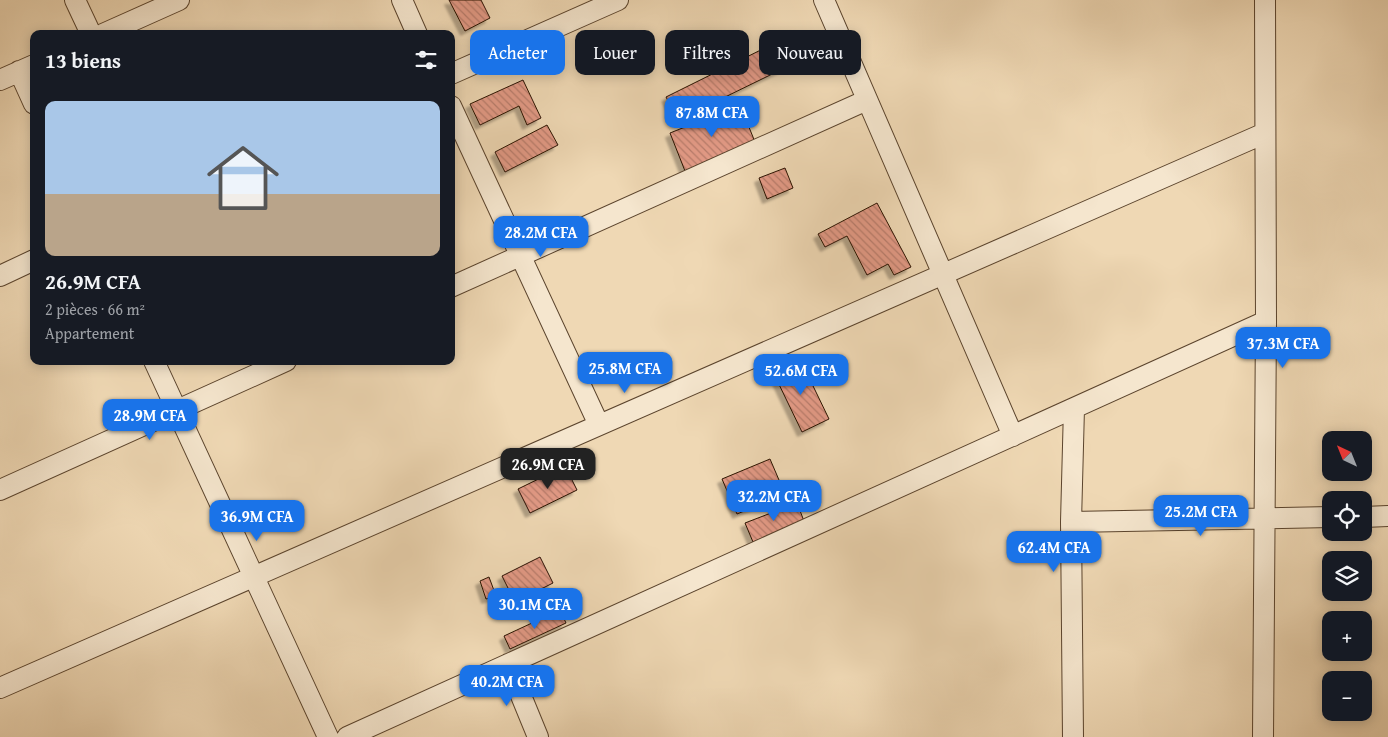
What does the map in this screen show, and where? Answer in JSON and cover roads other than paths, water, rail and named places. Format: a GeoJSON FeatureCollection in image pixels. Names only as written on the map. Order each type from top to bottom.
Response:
{"type":"FeatureCollection","features":[{"type":"Feature","properties":{"kind":"street"},"geometry":{"type":"LineString","coordinates":[[75,0],[89,30]]}},
{"type":"Feature","properties":{"kind":"street"},"geometry":{"type":"LineString","coordinates":[[112,30],[179,0]]}},
{"type":"Feature","properties":{"kind":"street"},"geometry":{"type":"LineString","coordinates":[[402,0],[416,30]]}},
{"type":"Feature","properties":{"kind":"street"},"geometry":{"type":"LineString","coordinates":[[455,72],[618,0]]}},
{"type":"Feature","properties":{"kind":"street"},"geometry":{"type":"LineString","coordinates":[[824,0],[1012,436]]}},
{"type":"Feature","properties":{"kind":"street"},"geometry":{"type":"LineString","coordinates":[[1263,737],[1266,321],[1265,0]]}},
{"type":"Feature","properties":{"kind":"street"},"geometry":{"type":"LineString","coordinates":[[0,80],[26,68],[30,86]]}},
{"type":"Feature","properties":{"kind":"street"},"geometry":{"type":"LineString","coordinates":[[455,285],[867,100]]}},
{"type":"Feature","properties":{"kind":"street"},"geometry":{"type":"LineString","coordinates":[[455,115],[599,425]]}},
{"type":"Feature","properties":{"kind":"street"},"geometry":{"type":"LineString","coordinates":[[0,688],[1265,133]]}},
{"type":"Feature","properties":{"kind":"street"},"geometry":{"type":"LineString","coordinates":[[0,276],[30,262]]}},
{"type":"Feature","properties":{"kind":"street"},"geometry":{"type":"LineString","coordinates":[[346,737],[1266,321]]}},
{"type":"Feature","properties":{"kind":"street"},"geometry":{"type":"LineString","coordinates":[[156,365],[328,737]]}},
{"type":"Feature","properties":{"kind":"street"},"geometry":{"type":"LineString","coordinates":[[0,490],[277,365]]}},
{"type":"Feature","properties":{"kind":"street"},"geometry":{"type":"LineString","coordinates":[[1073,737],[1071,522],[1074,408]]}},
{"type":"Feature","properties":{"kind":"street"},"geometry":{"type":"LineString","coordinates":[[1372,517],[1388,516]]}},
{"type":"Feature","properties":{"kind":"street"},"geometry":{"type":"LineString","coordinates":[[1071,522],[1322,517]]}},
{"type":"Feature","properties":{"kind":"street"},"geometry":{"type":"LineString","coordinates":[[508,664],[538,737]]}}]}
